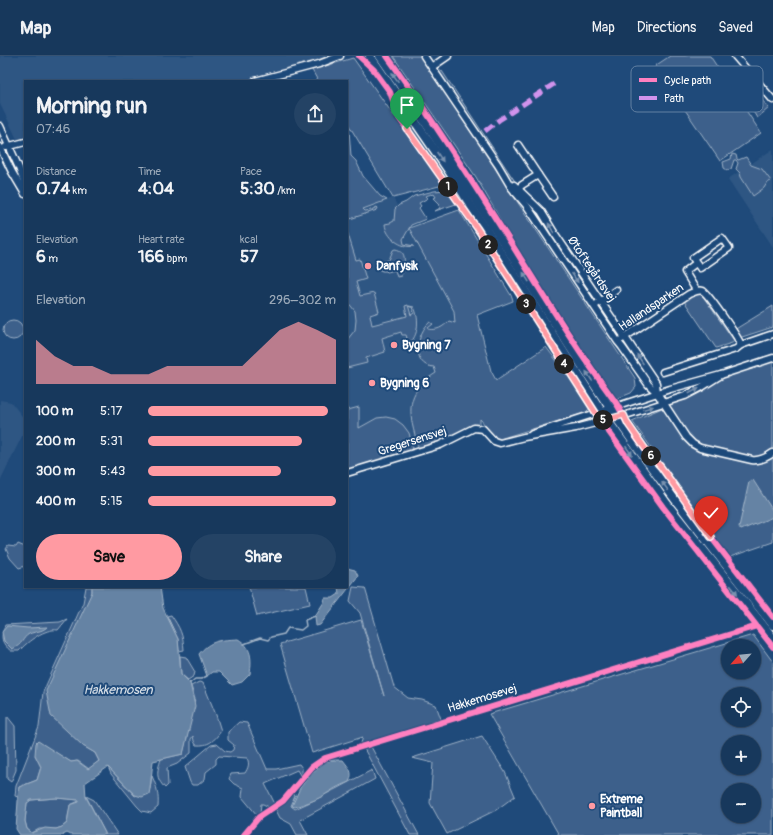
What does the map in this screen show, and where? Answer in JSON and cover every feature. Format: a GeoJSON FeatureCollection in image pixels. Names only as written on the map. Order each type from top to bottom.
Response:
{"type":"FeatureCollection","features":[{"type":"Feature","properties":{"kind":"main road"},"geometry":{"type":"LineString","coordinates":[[370,56],[449,171],[607,420],[667,504],[773,638]]}},
{"type":"Feature","properties":{"kind":"main road"},"geometry":{"type":"LineString","coordinates":[[380,56],[441,143],[616,417],[674,499],[773,625]]}},
{"type":"Feature","properties":{"kind":"street"},"geometry":{"type":"LineString","coordinates":[[259,80],[319,64],[340,56]]}},
{"type":"Feature","properties":{"kind":"street","name":"Øtoftegårdsvej"},"geometry":{"type":"LineString","coordinates":[[424,56],[498,165],[517,190],[618,342],[649,386],[657,393],[686,437],[700,448],[752,460],[758,461],[773,453]]}},
{"type":"Feature","properties":{"kind":"street"},"geometry":{"type":"LineString","coordinates":[[432,67],[448,56]]}},
{"type":"Feature","properties":{"kind":"street"},"geometry":{"type":"LineString","coordinates":[[735,56],[744,66]]}},
{"type":"Feature","properties":{"kind":"street"},"geometry":{"type":"LineString","coordinates":[[763,88],[773,100]]}},
{"type":"Feature","properties":{"kind":"street"},"geometry":{"type":"LineString","coordinates":[[0,126],[24,183]]}},
{"type":"Feature","properties":{"kind":"street"},"geometry":{"type":"LineString","coordinates":[[24,142],[1,148],[12,172],[24,192]]}},
{"type":"Feature","properties":{"kind":"street"},"geometry":{"type":"LineString","coordinates":[[518,145],[553,197]]}},
{"type":"Feature","properties":{"kind":"street"},"geometry":{"type":"LineString","coordinates":[[517,190],[538,175]]}},
{"type":"Feature","properties":{"kind":"street","name":"Øtoftegårdsvej"},"geometry":{"type":"LineString","coordinates":[[517,190],[541,211],[656,383],[657,393]]}},
{"type":"Feature","properties":{"kind":"street","name":"Hallandsparken"},"geometry":{"type":"LineString","coordinates":[[722,238],[729,248],[700,268],[696,263],[693,258],[722,238]]}},
{"type":"Feature","properties":{"kind":"street","name":"Hallandsparken"},"geometry":{"type":"LineString","coordinates":[[696,263],[685,272],[696,290]]}},
{"type":"Feature","properties":{"kind":"street"},"geometry":{"type":"LineString","coordinates":[[594,306],[616,290]]}},
{"type":"Feature","properties":{"kind":"street","name":"Hallandsparken"},"geometry":{"type":"LineString","coordinates":[[618,342],[696,290],[705,292],[709,296],[740,345]]}},
{"type":"Feature","properties":{"kind":"street"},"geometry":{"type":"LineString","coordinates":[[663,372],[736,349],[740,345],[773,334]]}},
{"type":"Feature","properties":{"kind":"street"},"geometry":{"type":"LineString","coordinates":[[721,375],[773,358]]}},
{"type":"Feature","properties":{"kind":"street","name":"Gregersensvej"},"geometry":{"type":"LineString","coordinates":[[524,437],[657,393],[721,375]]}},
{"type":"Feature","properties":{"kind":"street","name":"Gregersensvej"},"geometry":{"type":"LineString","coordinates":[[348,473],[440,445],[474,428],[483,429],[496,443],[576,428],[607,420],[685,396],[721,375]]}},
{"type":"Feature","properties":{"kind":"shaded area"},"geometry":{"type":"Polygon","coordinates":[[[0,56],[334,56],[247,80],[24,80],[24,139],[18,141],[0,104],[0,56]]]}},
{"type":"Feature","properties":{"kind":"shaded area"},"geometry":{"type":"Polygon","coordinates":[[[393,56],[420,56],[635,378],[636,387],[631,393],[616,399],[611,394],[571,335],[519,252],[476,177],[393,56]]]}},
{"type":"Feature","properties":{"kind":"shaded area"},"geometry":{"type":"Polygon","coordinates":[[[670,56],[710,56],[717,66],[655,66],[670,56]]]}},
{"type":"Feature","properties":{"kind":"shaded area"},"geometry":{"type":"Polygon","coordinates":[[[353,58],[443,185],[393,198],[348,124],[348,80],[317,80],[312,70],[353,58]]]}},
{"type":"Feature","properties":{"kind":"shaded area"},"geometry":{"type":"Polygon","coordinates":[[[439,69],[442,71],[516,183],[509,173],[504,170],[438,72],[439,69]]]}},
{"type":"Feature","properties":{"kind":"shaded area"},"geometry":{"type":"Polygon","coordinates":[[[392,96],[414,128],[425,140],[453,183],[454,189],[460,197],[459,201],[402,120],[392,96]]]}},
{"type":"Feature","properties":{"kind":"shaded area"},"geometry":{"type":"Polygon","coordinates":[[[763,101],[769,108],[757,118],[753,112],[763,112],[763,101]]]}},
{"type":"Feature","properties":{"kind":"shaded area"},"geometry":{"type":"Polygon","coordinates":[[[686,112],[747,112],[761,133],[720,161],[686,112]]]}},
{"type":"Feature","properties":{"kind":"shaded area"},"geometry":{"type":"Polygon","coordinates":[[[349,130],[351,156],[356,161],[363,176],[380,196],[387,200],[363,209],[365,211],[377,207],[377,210],[348,220],[349,130]]]}},
{"type":"Feature","properties":{"kind":"shaded area"},"geometry":{"type":"Polygon","coordinates":[[[773,149],[773,247],[728,179],[773,149]]]}},
{"type":"Feature","properties":{"kind":"shaded area"},"geometry":{"type":"Polygon","coordinates":[[[732,154],[736,155],[738,160],[746,157],[751,165],[762,169],[771,181],[753,196],[740,173],[736,169],[738,163],[736,160],[734,160],[731,169],[727,170],[724,168],[723,162],[731,159],[732,154]]]}},
{"type":"Feature","properties":{"kind":"shaded area"},"geometry":{"type":"Polygon","coordinates":[[[444,183],[459,203],[435,211],[440,208],[440,204],[434,198],[436,197],[434,194],[426,196],[428,198],[419,203],[421,206],[419,208],[426,219],[411,225],[403,239],[404,244],[414,246],[404,246],[395,241],[388,233],[385,224],[394,221],[395,209],[414,196],[445,190],[446,187],[443,186],[444,183]]]}},
{"type":"Feature","properties":{"kind":"shaded area"},"geometry":{"type":"Polygon","coordinates":[[[522,195],[536,211],[596,300],[581,282],[522,195]]]}},
{"type":"Feature","properties":{"kind":"shaded area"},"geometry":{"type":"Polygon","coordinates":[[[393,198],[454,311],[460,366],[443,434],[348,464],[348,212],[393,198]]]}},
{"type":"Feature","properties":{"kind":"shaded area"},"geometry":{"type":"Polygon","coordinates":[[[462,205],[470,210],[549,334],[552,344],[503,265],[462,205]]]}},
{"type":"Feature","properties":{"kind":"shaded area"},"geometry":{"type":"Polygon","coordinates":[[[459,210],[513,301],[477,315],[491,371],[496,380],[546,347],[589,403],[590,408],[585,413],[499,439],[491,433],[480,419],[480,424],[472,426],[443,441],[421,448],[416,443],[412,425],[412,400],[415,392],[420,386],[436,373],[434,367],[426,365],[421,361],[418,348],[419,340],[425,327],[430,322],[433,324],[428,329],[440,328],[449,321],[455,323],[454,311],[409,228],[459,210]]]}},
{"type":"Feature","properties":{"kind":"shaded area"},"geometry":{"type":"Polygon","coordinates":[[[348,234],[356,260],[360,259],[366,279],[356,282],[360,296],[374,293],[379,312],[370,315],[372,325],[407,316],[405,306],[408,305],[411,315],[414,313],[412,307],[409,306],[414,307],[416,312],[416,334],[410,343],[405,346],[403,339],[407,338],[406,335],[402,335],[401,332],[382,338],[385,352],[366,358],[367,363],[348,368],[348,339],[355,330],[355,311],[348,302],[348,234]]]}},
{"type":"Feature","properties":{"kind":"shaded area"},"geometry":{"type":"Polygon","coordinates":[[[393,250],[399,250],[404,256],[401,276],[397,277],[395,270],[387,272],[382,271],[378,269],[377,263],[389,260],[393,250]]]}},
{"type":"Feature","properties":{"kind":"shaded area"},"geometry":{"type":"Polygon","coordinates":[[[694,294],[702,295],[735,342],[716,348],[684,301],[694,294]]]}},
{"type":"Feature","properties":{"kind":"shaded area"},"geometry":{"type":"Polygon","coordinates":[[[773,306],[773,327],[739,338],[734,330],[773,306]]]}},
{"type":"Feature","properties":{"kind":"shaded area"},"geometry":{"type":"Polygon","coordinates":[[[13,320],[20,323],[23,330],[20,337],[13,340],[6,337],[3,330],[6,323],[13,320]]]}},
{"type":"Feature","properties":{"kind":"shaded area"},"geometry":{"type":"Polygon","coordinates":[[[773,359],[773,542],[730,557],[632,421],[697,393],[721,378],[773,359]]]}},
{"type":"Feature","properties":{"kind":"shaded area"},"geometry":{"type":"Polygon","coordinates":[[[0,400],[11,402],[24,419],[24,432],[0,481],[0,400]]]}},
{"type":"Feature","properties":{"kind":"shaded area"},"geometry":{"type":"Polygon","coordinates":[[[359,407],[359,428],[377,418],[386,417],[395,419],[403,425],[409,433],[413,448],[411,451],[348,471],[348,410],[359,407]]]}},
{"type":"Feature","properties":{"kind":"shaded area"},"geometry":{"type":"Polygon","coordinates":[[[18,544],[24,547],[24,566],[19,568],[10,558],[6,549],[8,546],[16,547],[18,544]]]}},
{"type":"Feature","properties":{"kind":"shaded area"},"geometry":{"type":"Polygon","coordinates":[[[353,587],[365,588],[394,687],[408,698],[422,700],[436,705],[441,719],[369,743],[419,835],[410,835],[361,743],[363,737],[312,753],[280,644],[361,620],[384,696],[360,613],[350,601],[353,587]]]}},
{"type":"Feature","properties":{"kind":"shaded area"},"geometry":{"type":"Polygon","coordinates":[[[86,588],[92,588],[68,731],[83,746],[95,753],[99,761],[89,769],[78,761],[71,762],[56,753],[35,755],[41,767],[37,780],[19,787],[18,797],[15,796],[16,786],[39,727],[43,692],[83,603],[86,588]]]}},
{"type":"Feature","properties":{"kind":"shaded area"},"geometry":{"type":"Polygon","coordinates":[[[249,588],[306,588],[310,604],[257,616],[249,588]]]}},
{"type":"Feature","properties":{"kind":"shaded area"},"geometry":{"type":"Polygon","coordinates":[[[171,615],[180,631],[184,650],[179,651],[178,639],[167,616],[171,615]]]}},
{"type":"Feature","properties":{"kind":"shaded area"},"geometry":{"type":"Polygon","coordinates":[[[67,619],[58,630],[42,633],[32,639],[19,651],[11,651],[2,640],[2,633],[5,625],[60,622],[67,619]]]}},
{"type":"Feature","properties":{"kind":"shaded area"},"geometry":{"type":"Polygon","coordinates":[[[753,635],[756,639],[740,639],[753,635]]]}},
{"type":"Feature","properties":{"kind":"shaded area"},"geometry":{"type":"Polygon","coordinates":[[[721,645],[721,679],[761,679],[761,646],[773,662],[773,835],[559,835],[489,714],[721,645]]]}},
{"type":"Feature","properties":{"kind":"shaded area"},"geometry":{"type":"Polygon","coordinates":[[[180,656],[186,657],[195,672],[194,676],[188,680],[181,674],[180,656]]]}},
{"type":"Feature","properties":{"kind":"shaded area"},"geometry":{"type":"Polygon","coordinates":[[[199,682],[203,683],[221,731],[216,738],[204,745],[196,745],[193,736],[191,739],[191,753],[177,764],[167,768],[168,785],[165,788],[158,777],[161,759],[183,754],[195,699],[191,686],[199,682]]]}},
{"type":"Feature","properties":{"kind":"shaded area"},"geometry":{"type":"Polygon","coordinates":[[[7,716],[15,726],[16,770],[11,782],[7,779],[7,716]]]}},
{"type":"Feature","properties":{"kind":"shaded area"},"geometry":{"type":"Polygon","coordinates":[[[239,722],[247,723],[267,769],[276,769],[299,764],[302,768],[302,774],[300,775],[297,770],[265,784],[275,804],[269,807],[261,804],[260,813],[257,815],[242,797],[243,788],[234,784],[229,779],[231,774],[245,773],[248,766],[247,758],[219,756],[216,759],[216,764],[206,772],[205,779],[198,785],[192,785],[185,767],[211,745],[217,744],[225,751],[230,752],[233,750],[234,745],[228,740],[228,732],[239,722]]]}},
{"type":"Feature","properties":{"kind":"shaded area"},"geometry":{"type":"Polygon","coordinates":[[[482,736],[505,772],[515,796],[496,810],[447,834],[430,803],[433,763],[412,758],[482,736]]]}},
{"type":"Feature","properties":{"kind":"shaded area"},"geometry":{"type":"Polygon","coordinates":[[[108,767],[135,796],[150,789],[152,776],[157,791],[158,807],[151,813],[142,811],[111,774],[108,767]]]}},
{"type":"Feature","properties":{"kind":"shaded area"},"geometry":{"type":"Polygon","coordinates":[[[372,770],[375,779],[300,820],[308,835],[297,835],[291,824],[280,818],[275,808],[287,801],[293,793],[295,796],[291,806],[295,809],[372,770]]]}},
{"type":"Feature","properties":{"kind":"shaded area"},"geometry":{"type":"Polygon","coordinates":[[[86,796],[94,800],[118,835],[105,835],[86,796]]]}},
{"type":"Feature","properties":{"kind":"shaded area"},"geometry":{"type":"Polygon","coordinates":[[[56,798],[79,800],[70,805],[67,823],[56,829],[39,829],[32,833],[27,829],[25,821],[27,803],[31,800],[56,798]]]}},
{"type":"Feature","properties":{"kind":"water"},"geometry":{"type":"Polygon","coordinates":[[[753,480],[773,511],[773,517],[741,530],[739,527],[749,482],[753,480]]]}},
{"type":"Feature","properties":{"kind":"water"},"geometry":{"type":"Polygon","coordinates":[[[348,568],[355,570],[358,576],[320,625],[316,626],[315,616],[325,598],[333,598],[339,594],[338,588],[348,588],[348,568]]]}},
{"type":"Feature","properties":{"kind":"water","name":"Hakkemosen"},"geometry":{"type":"Polygon","coordinates":[[[92,588],[160,588],[163,608],[178,639],[181,674],[190,683],[195,706],[183,754],[153,761],[149,794],[142,797],[135,795],[108,767],[85,783],[86,797],[105,835],[71,835],[67,833],[63,835],[20,835],[16,829],[19,787],[37,780],[41,767],[35,755],[36,743],[38,741],[71,762],[77,761],[88,769],[99,761],[95,753],[83,746],[51,716],[46,691],[92,592],[92,588]],[[56,798],[31,800],[27,803],[25,821],[27,829],[32,833],[45,828],[56,829],[62,827],[67,823],[70,805],[79,802],[79,800],[56,798]]]}},
{"type":"Feature","properties":{"kind":"water"},"geometry":{"type":"Polygon","coordinates":[[[7,626],[28,628],[47,627],[41,631],[29,634],[18,646],[12,649],[4,641],[2,632],[7,626]]]}},
{"type":"Feature","properties":{"kind":"water"},"geometry":{"type":"Polygon","coordinates":[[[238,639],[243,642],[250,654],[250,674],[242,682],[232,685],[219,672],[212,672],[207,676],[199,654],[203,649],[212,643],[221,640],[238,639]]]}},
{"type":"Feature","properties":{"kind":"water"},"geometry":{"type":"Polygon","coordinates":[[[343,760],[347,765],[351,773],[349,782],[316,799],[295,807],[292,806],[300,788],[311,774],[324,762],[343,760]]]}},
{"type":"Feature","properties":{"kind":"waterway"},"geometry":{"type":"LineString","coordinates":[[244,644],[260,638],[268,640],[271,637],[284,634],[288,628],[301,630],[306,626],[305,620],[315,616]]}},
{"type":"Feature","properties":{"kind":"waterway"},"geometry":{"type":"LineString","coordinates":[[190,683],[195,679],[201,679],[207,676]]}},
{"type":"Feature","properties":{"kind":"marked path"},"geometry":{"type":"LineString","coordinates":[[485,131],[499,120],[554,84]]}},
{"type":"Feature","properties":{"kind":"cycle path"},"geometry":{"type":"LineString","coordinates":[[359,56],[374,70],[390,92],[399,118],[477,228],[601,421],[663,507],[773,647]]}},
{"type":"Feature","properties":{"kind":"cycle path"},"geometry":{"type":"LineString","coordinates":[[387,56],[414,94],[490,210],[566,330],[616,403],[639,441],[661,467],[711,537],[773,617]]}},
{"type":"Feature","properties":{"kind":"cycle path","name":"Hakkemosevej"},"geometry":{"type":"LineString","coordinates":[[244,835],[259,817],[283,801],[312,767],[325,758],[754,627]]}},
{"type":"Feature","properties":{"kind":"place","name":"Danfysik"},"geometry":{"type":"Point","coordinates":[368,266]}},
{"type":"Feature","properties":{"kind":"place","name":"Bygning 7"},"geometry":{"type":"Point","coordinates":[394,345]}},
{"type":"Feature","properties":{"kind":"place","name":"Bygning 6"},"geometry":{"type":"Point","coordinates":[372,383]}},
{"type":"Feature","properties":{"kind":"place","name":"Extreme Paintball"},"geometry":{"type":"Point","coordinates":[592,806]}},
{"type":"Feature","properties":{"kind":"route"},"geometry":{"type":"LineString","coordinates":[[407,129],[477,228],[601,421],[624,415],[628,424],[653,460],[661,467],[711,537]]}}]}
